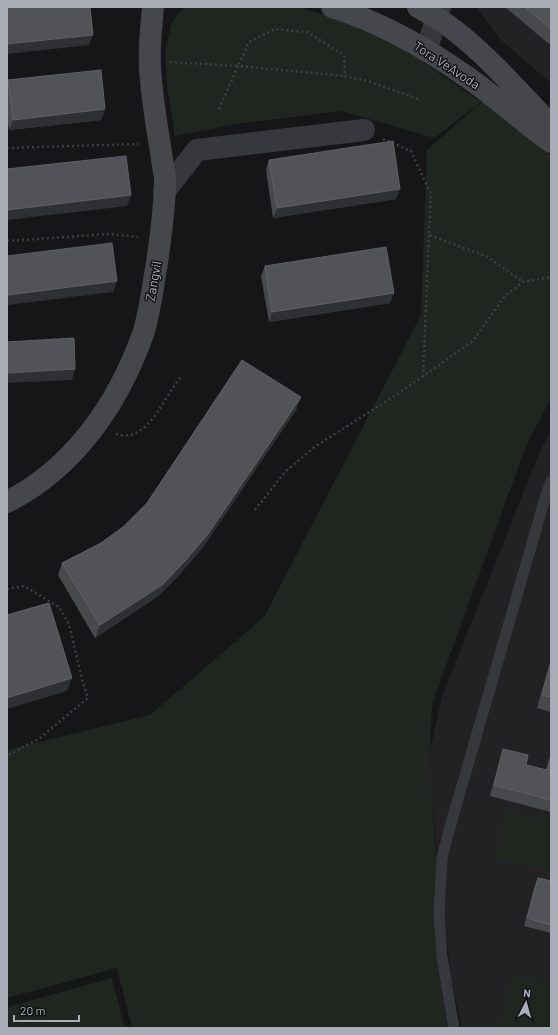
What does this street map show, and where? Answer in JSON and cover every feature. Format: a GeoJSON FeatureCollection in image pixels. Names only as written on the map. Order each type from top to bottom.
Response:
{"type":"FeatureCollection","features":[{"type":"Feature","properties":{"kind":"street","name":"Zangvil"},"geometry":{"type":"LineString","coordinates":[[7,502],[37,485],[59,467],[81,445],[110,405],[130,366],[143,333],[153,290],[165,208],[164,176],[150,79],[153,7]]}},
{"type":"Feature","properties":{"kind":"street","name":"Tora VeAvoda"},"geometry":{"type":"LineString","coordinates":[[332,7],[353,13],[379,25],[467,76],[551,142]]}},
{"type":"Feature","properties":{"kind":"street","name":"Tora VeAvoda"},"geometry":{"type":"LineString","coordinates":[[431,10],[474,47],[551,125]]}},
{"type":"Feature","properties":{"kind":"street"},"geometry":{"type":"LineString","coordinates":[[426,51],[431,10]]}},
{"type":"Feature","properties":{"kind":"street"},"geometry":{"type":"LineString","coordinates":[[164,192],[197,150],[364,130]]}},
{"type":"Feature","properties":{"kind":"lane"},"geometry":{"type":"LineString","coordinates":[[454,1028],[442,958],[439,913],[442,858],[537,525],[551,481]]}},
{"type":"Feature","properties":{"kind":"path"},"geometry":{"type":"LineString","coordinates":[[220,109],[249,42],[275,29],[307,32],[344,56],[345,76]]}},
{"type":"Feature","properties":{"kind":"path"},"geometry":{"type":"LineString","coordinates":[[150,60],[238,66],[345,76],[368,81],[418,99]]}},
{"type":"Feature","properties":{"kind":"path"},"geometry":{"type":"LineString","coordinates":[[364,130],[411,151],[431,194],[423,377]]}},
{"type":"Feature","properties":{"kind":"path"},"geometry":{"type":"LineString","coordinates":[[7,148],[160,144]]}},
{"type":"Feature","properties":{"kind":"path"},"geometry":{"type":"LineString","coordinates":[[7,241],[109,234],[136,237],[160,242]]}},
{"type":"Feature","properties":{"kind":"path"},"geometry":{"type":"LineString","coordinates":[[429,235],[488,257],[523,282]]}},
{"type":"Feature","properties":{"kind":"path"},"geometry":{"type":"LineString","coordinates":[[255,510],[285,472],[313,448],[399,394],[473,342],[505,296],[523,282],[551,277]]}},
{"type":"Feature","properties":{"kind":"path"},"geometry":{"type":"LineString","coordinates":[[91,432],[130,436],[144,428],[158,411],[174,385],[181,377]]}},
{"type":"Feature","properties":{"kind":"path"},"geometry":{"type":"LineString","coordinates":[[7,589],[24,586],[59,607],[69,624],[88,698],[40,738],[7,756]]}},
{"type":"Feature","properties":{"kind":"shaded area"},"geometry":{"type":"Polygon","coordinates":[[[184,7],[297,7],[335,18],[400,46],[481,102],[434,138],[342,111],[237,124],[175,136],[167,86],[165,51],[172,22],[184,7]]]}},
{"type":"Feature","properties":{"kind":"shaded area"},"geometry":{"type":"Polygon","coordinates":[[[476,7],[551,7],[551,83],[502,41],[476,7]]]}},
{"type":"Feature","properties":{"kind":"shaded area"},"geometry":{"type":"Polygon","coordinates":[[[485,99],[551,156],[551,398],[526,446],[432,704],[429,769],[449,998],[459,1028],[132,1028],[117,968],[7,998],[7,750],[150,715],[264,617],[421,315],[427,150],[485,99]]]}},
{"type":"Feature","properties":{"kind":"shaded area"},"geometry":{"type":"Polygon","coordinates":[[[551,430],[551,1028],[462,1028],[451,979],[429,774],[430,750],[442,696],[539,453],[551,430]]]}},
{"type":"Feature","properties":{"kind":"shaded area"},"geometry":{"type":"Polygon","coordinates":[[[506,810],[551,821],[551,873],[494,858],[506,810]]]}},
{"type":"Feature","properties":{"kind":"shaded area"},"geometry":{"type":"Polygon","coordinates":[[[513,975],[551,985],[551,1028],[499,1028],[513,975]]]}},
{"type":"Feature","properties":{"kind":"shaded area"},"geometry":{"type":"Polygon","coordinates":[[[112,978],[125,1028],[7,1028],[7,1007],[112,978]]]}},
{"type":"Feature","properties":{"kind":"building"},"geometry":{"type":"Polygon","coordinates":[[[7,7],[90,7],[93,35],[7,44],[7,7]]]}},
{"type":"Feature","properties":{"kind":"building"},"geometry":{"type":"Polygon","coordinates":[[[525,7],[551,7],[551,29],[525,7]]]}},
{"type":"Feature","properties":{"kind":"building"},"geometry":{"type":"Polygon","coordinates":[[[101,70],[105,109],[13,120],[8,80],[101,70]]]}},
{"type":"Feature","properties":{"kind":"building"},"geometry":{"type":"Polygon","coordinates":[[[393,141],[400,189],[277,208],[269,160],[393,141]]]}},
{"type":"Feature","properties":{"kind":"building"},"geometry":{"type":"Polygon","coordinates":[[[126,156],[131,195],[7,210],[7,169],[126,156]]]}},
{"type":"Feature","properties":{"kind":"building"},"geometry":{"type":"Polygon","coordinates":[[[112,243],[117,281],[8,295],[7,256],[112,243]]]}},
{"type":"Feature","properties":{"kind":"building"},"geometry":{"type":"Polygon","coordinates":[[[386,247],[394,293],[272,312],[265,266],[386,247]]]}},
{"type":"Feature","properties":{"kind":"building"},"geometry":{"type":"Polygon","coordinates":[[[74,338],[75,369],[7,373],[7,342],[74,338]]]}},
{"type":"Feature","properties":{"kind":"building"},"geometry":{"type":"Polygon","coordinates":[[[242,360],[301,397],[208,534],[185,561],[162,585],[100,625],[62,563],[101,543],[123,527],[147,503],[242,360]]]}},
{"type":"Feature","properties":{"kind":"building"},"geometry":{"type":"Polygon","coordinates":[[[49,603],[72,678],[7,698],[7,615],[49,603]]]}},
{"type":"Feature","properties":{"kind":"building"},"geometry":{"type":"Polygon","coordinates":[[[551,662],[551,697],[542,695],[551,662]]]}},
{"type":"Feature","properties":{"kind":"building"},"geometry":{"type":"Polygon","coordinates":[[[503,749],[528,755],[526,765],[547,770],[551,756],[551,800],[494,785],[503,749]]]}},
{"type":"Feature","properties":{"kind":"building"},"geometry":{"type":"Polygon","coordinates":[[[538,878],[551,881],[551,925],[527,918],[538,878]]]}}]}
